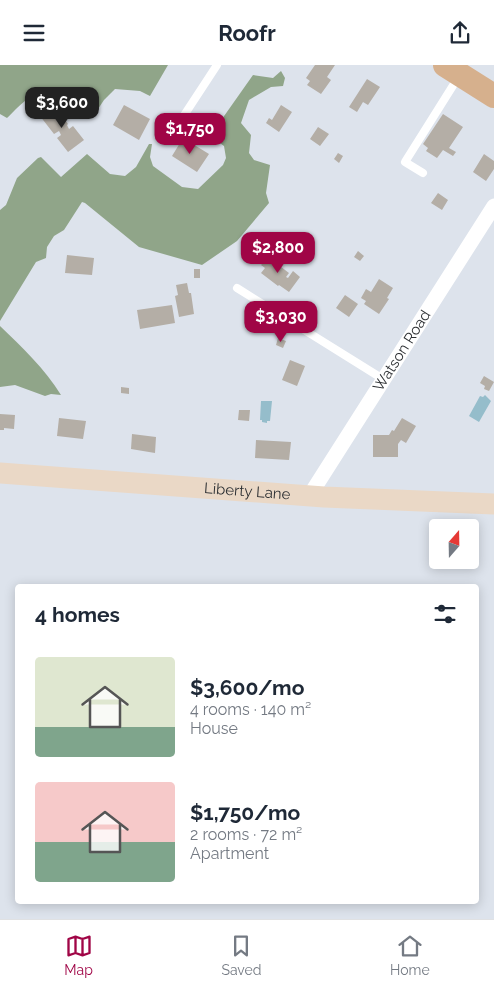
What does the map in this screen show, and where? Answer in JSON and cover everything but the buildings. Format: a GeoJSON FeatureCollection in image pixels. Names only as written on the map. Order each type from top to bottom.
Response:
{"type":"FeatureCollection","features":[{"type":"Feature","properties":{"kind":"main road"},"geometry":{"type":"LineString","coordinates":[[450,68],[494,96]]}},
{"type":"Feature","properties":{"kind":"street","name":"Watson Road"},"geometry":{"type":"LineString","coordinates":[[310,495],[494,207]]}},
{"type":"Feature","properties":{"kind":"street","name":"Liberty Lane"},"geometry":{"type":"LineString","coordinates":[[0,473],[310,495],[494,504]]}},
{"type":"Feature","properties":{"kind":"lane"},"geometry":{"type":"LineString","coordinates":[[179,123],[217,65]]}},
{"type":"Feature","properties":{"kind":"lane"},"geometry":{"type":"LineString","coordinates":[[423,173],[405,162],[450,68]]}},
{"type":"Feature","properties":{"kind":"lane"},"geometry":{"type":"LineString","coordinates":[[237,288],[383,379]]}},
{"type":"Feature","properties":{"kind":"green space"},"geometry":{"type":"Polygon","coordinates":[[[0,65],[168,65],[150,96],[140,91],[115,89],[104,100],[94,115],[84,115],[83,111],[69,97],[53,88],[38,92],[7,118],[0,114],[0,65]]]}},
{"type":"Feature","properties":{"kind":"green space"},"geometry":{"type":"Polygon","coordinates":[[[281,71],[285,78],[283,86],[271,87],[249,100],[241,123],[251,135],[249,153],[254,160],[270,165],[266,193],[269,203],[237,241],[202,265],[139,247],[82,202],[64,230],[54,236],[47,247],[46,258],[36,262],[0,321],[0,210],[6,205],[17,178],[38,158],[41,157],[61,177],[87,154],[110,174],[125,176],[136,167],[149,144],[152,144],[150,157],[153,166],[182,187],[198,189],[223,165],[226,158],[224,146],[210,136],[253,75],[273,78],[281,71]]]}},
{"type":"Feature","properties":{"kind":"green space"},"geometry":{"type":"Polygon","coordinates":[[[0,326],[25,350],[55,385],[61,395],[51,394],[45,396],[15,385],[0,387],[0,326]]]}},
{"type":"Feature","properties":{"kind":"water"},"geometry":{"type":"Polygon","coordinates":[[[485,395],[491,401],[479,422],[469,416],[480,396],[483,397],[485,395]]]}},
{"type":"Feature","properties":{"kind":"water"},"geometry":{"type":"Polygon","coordinates":[[[261,401],[272,401],[270,421],[267,421],[267,423],[260,420],[261,401]]]}}]}
